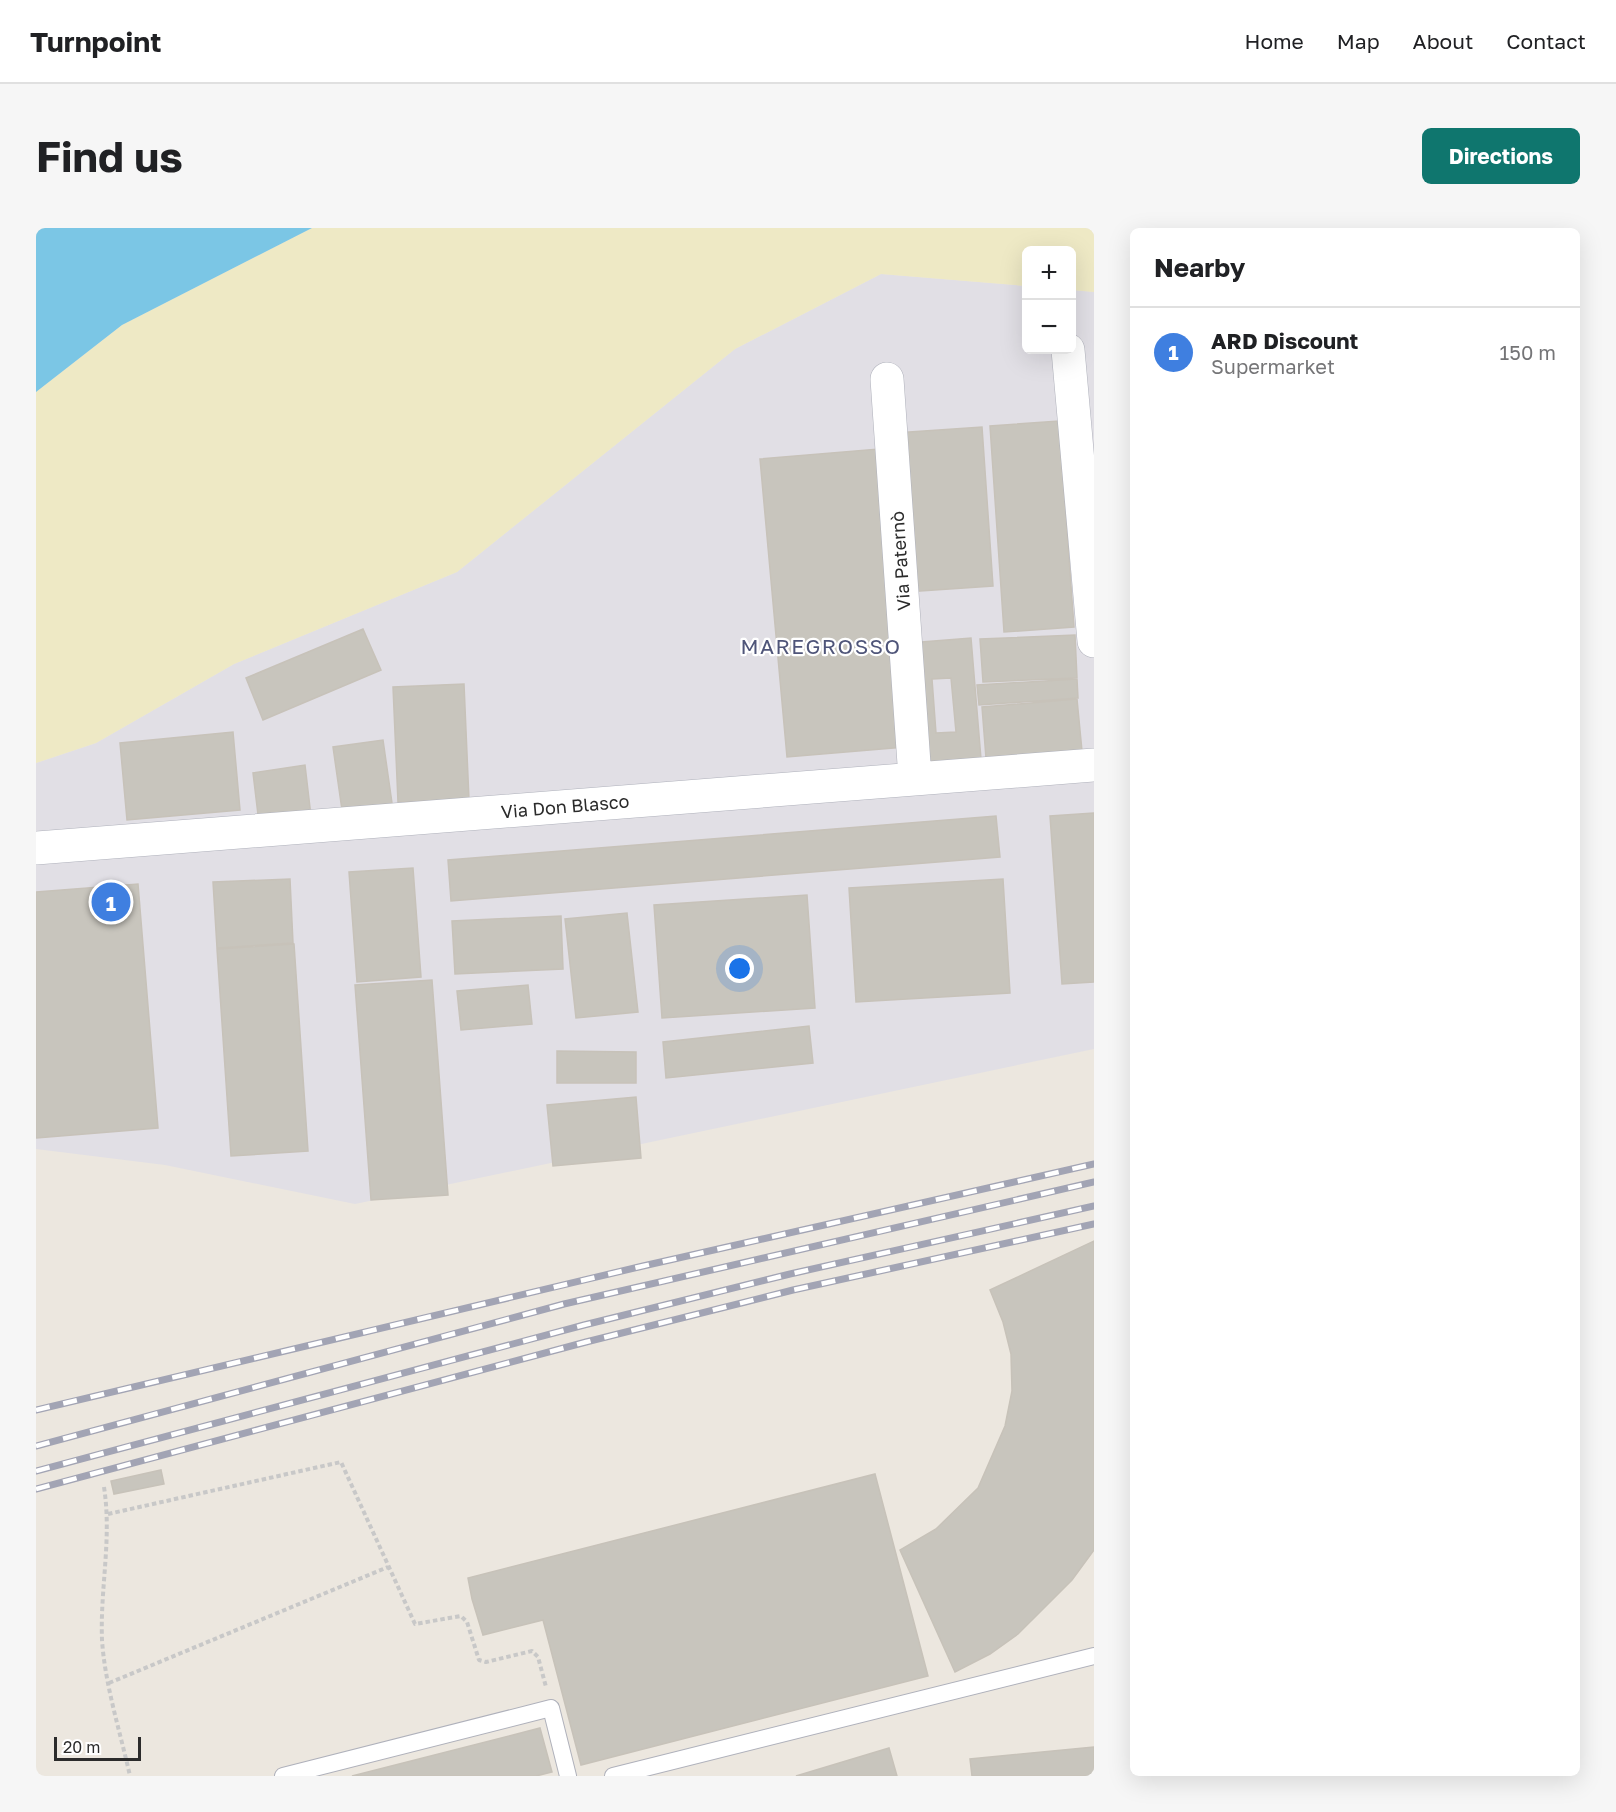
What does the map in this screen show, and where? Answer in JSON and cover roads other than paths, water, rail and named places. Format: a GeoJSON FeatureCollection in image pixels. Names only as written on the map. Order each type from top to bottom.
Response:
{"type":"FeatureCollection","features":[{"type":"Feature","properties":{"kind":"street"},"geometry":{"type":"LineString","coordinates":[[1068,354],[1094,641]]}},
{"type":"Feature","properties":{"kind":"street","name":"Via Paternò"},"geometry":{"type":"LineString","coordinates":[[887,379],[915,778]]}},
{"type":"Feature","properties":{"kind":"street","name":"Via Don Blasco"},"geometry":{"type":"LineString","coordinates":[[36,848],[1094,765]]}},
{"type":"Feature","properties":{"kind":"lane"},"geometry":{"type":"LineString","coordinates":[[614,1776],[1094,1656]]}},
{"type":"Feature","properties":{"kind":"lane"},"geometry":{"type":"LineString","coordinates":[[283,1776],[551,1708],[568,1776]]}},
{"type":"Feature","properties":{"kind":"water"},"geometry":{"type":"Polygon","coordinates":[[[36,228],[312,228],[122,325],[36,392],[36,228]]]}},
{"type":"Feature","properties":{"kind":"railway"},"geometry":{"type":"LineString","coordinates":[[36,1410],[643,1266],[1094,1164]]}},
{"type":"Feature","properties":{"kind":"railway"},"geometry":{"type":"LineString","coordinates":[[36,1446],[564,1304],[1094,1182]]}},
{"type":"Feature","properties":{"kind":"railway"},"geometry":{"type":"LineString","coordinates":[[36,1471],[584,1325],[790,1274],[1094,1206]]}},
{"type":"Feature","properties":{"kind":"railway"},"geometry":{"type":"LineString","coordinates":[[36,1489],[586,1342],[793,1290],[1094,1224]]}},
{"type":"Feature","properties":{"kind":"place","name":"ARD Discount"},"geometry":{"type":"Point","coordinates":[111,902]}},
{"type":"Feature","properties":{"kind":"district","name":"MAREGROSSO"},"geometry":{"type":"Point","coordinates":[821,646]}}]}
